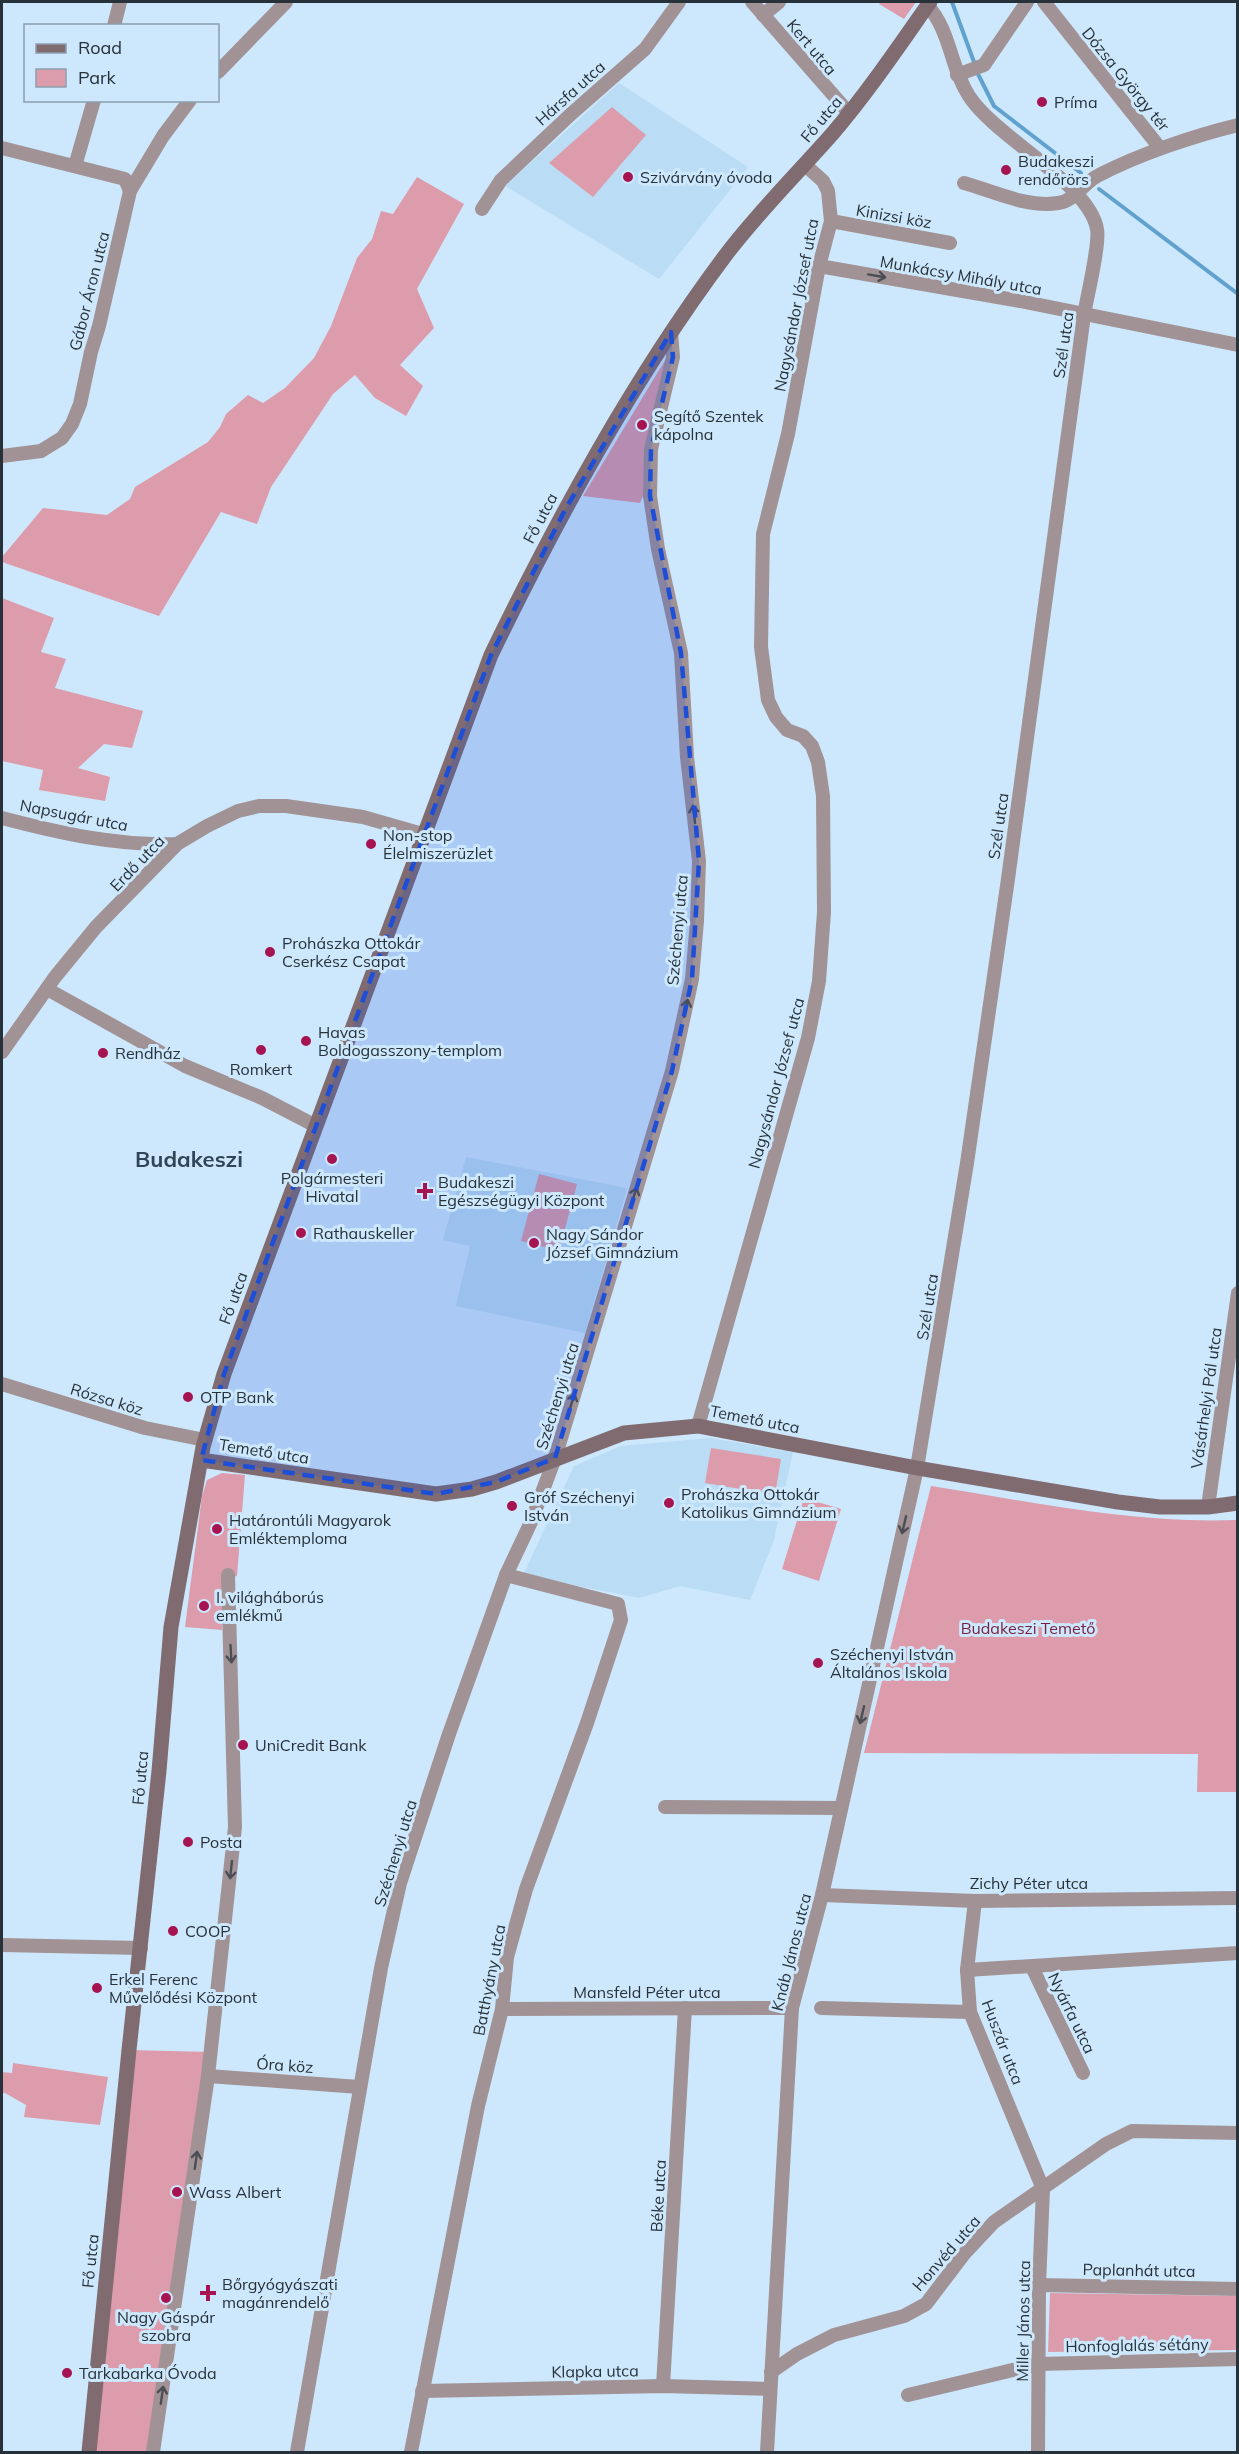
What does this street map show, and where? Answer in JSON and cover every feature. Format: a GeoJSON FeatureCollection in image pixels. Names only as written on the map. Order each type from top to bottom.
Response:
{"type":"FeatureCollection","features":[{"type":"Feature","properties":{"kind":"main road","name":"Fő utca"},"geometry":{"type":"LineString","coordinates":[[89,2452],[141,1948],[171,1627],[205,1440],[224,1374],[426,836],[491,655],[513,610],[566,508],[671,332],[749,226],[849,113],[929,3]]}},
{"type":"Feature","properties":{"kind":"main road","name":"Temető utca"},"geometry":{"type":"LineString","coordinates":[[201,1460],[436,1494],[472,1489],[496,1482],[624,1433],[698,1426],[917,1468],[1118,1502],[1160,1507],[1208,1507],[1238,1503]]}},
{"type":"Feature","properties":{"kind":"street"},"geometry":{"type":"LineString","coordinates":[[114,24],[120,2]]}},
{"type":"Feature","properties":{"kind":"street"},"geometry":{"type":"LineString","coordinates":[[219,71],[286,2]]}},
{"type":"Feature","properties":{"kind":"street","name":"Hársfa utca"},"geometry":{"type":"LineString","coordinates":[[482,209],[501,180],[645,49],[679,2]]}},
{"type":"Feature","properties":{"kind":"street","name":"Kert utca"},"geometry":{"type":"LineString","coordinates":[[752,2],[849,113]]}},
{"type":"Feature","properties":{"kind":"street"},"geometry":{"type":"LineString","coordinates":[[763,15],[779,2]]}},
{"type":"Feature","properties":{"kind":"street"},"geometry":{"type":"LineString","coordinates":[[957,75],[984,65],[1027,2]]}},
{"type":"Feature","properties":{"kind":"street","name":"Dózsa György tér"},"geometry":{"type":"LineString","coordinates":[[1044,2],[1160,148]]}},
{"type":"Feature","properties":{"kind":"street","name":"Szél utca"},"geometry":{"type":"LineString","coordinates":[[917,1468],[972,1130],[1084,315],[1098,234],[1093,216],[1077,194],[983,114],[969,96],[957,75],[943,27],[929,3]]}},
{"type":"Feature","properties":{"kind":"street"},"geometry":{"type":"LineString","coordinates":[[75,166],[93,102]]}},
{"type":"Feature","properties":{"kind":"street","name":"Gábor Áron utca"},"geometry":{"type":"LineString","coordinates":[[2,456],[41,451],[58,442],[72,424],[99,326],[130,191],[162,136],[188,102]]}},
{"type":"Feature","properties":{"kind":"street"},"geometry":{"type":"LineString","coordinates":[[964,183],[1042,205],[1061,203],[1077,194],[1096,176],[1160,148],[1238,124]]}},
{"type":"Feature","properties":{"kind":"street"},"geometry":{"type":"LineString","coordinates":[[2,148],[125,179],[130,191]]}},
{"type":"Feature","properties":{"kind":"street","name":"Nagysándor József utca"},"geometry":{"type":"LineString","coordinates":[[698,1426],[808,1038],[819,981],[824,912],[823,796],[818,762],[812,746],[803,736],[787,730],[776,717],[768,700],[762,647],[763,534],[788,434],[819,266],[831,221],[828,192],[823,181],[805,165]]}},
{"type":"Feature","properties":{"kind":"street","name":"Kinizsi köz"},"geometry":{"type":"LineString","coordinates":[[831,221],[950,243]]}},
{"type":"Feature","properties":{"kind":"street","name":"Munkácsy Mihály utca"},"geometry":{"type":"LineString","coordinates":[[819,266],[1020,301],[1238,345]]}},
{"type":"Feature","properties":{"kind":"street","name":"Széchenyi utca"},"geometry":{"type":"LineString","coordinates":[[297,2452],[381,1968],[400,1883],[449,1734],[506,1575],[531,1521],[555,1458],[672,1071],[693,968],[698,921],[699,861],[687,757],[681,653],[658,549],[650,496],[651,449],[673,357],[671,332]]}},
{"type":"Feature","properties":{"kind":"street","name":"Erdő utca"},"geometry":{"type":"LineString","coordinates":[[2,1052],[47,989],[96,927],[177,844],[238,811],[259,806],[286,806],[354,816],[426,836]]}},
{"type":"Feature","properties":{"kind":"street","name":"Napsugár utca"},"geometry":{"type":"LineString","coordinates":[[2,818],[96,840],[148,845],[177,844]]}},
{"type":"Feature","properties":{"kind":"street"},"geometry":{"type":"LineString","coordinates":[[47,989],[185,1066],[262,1098],[316,1126]]}},
{"type":"Feature","properties":{"kind":"street","name":"Vásárhelyi Pál utca"},"geometry":{"type":"LineString","coordinates":[[1208,1507],[1238,1293]]}},
{"type":"Feature","properties":{"kind":"street","name":"Rózsa köz"},"geometry":{"type":"LineString","coordinates":[[2,1384],[145,1428],[205,1440]]}},
{"type":"Feature","properties":{"kind":"street","name":"Knáb János utca"},"geometry":{"type":"LineString","coordinates":[[767,2452],[792,2008],[822,1895],[917,1468]]}},
{"type":"Feature","properties":{"kind":"street"},"geometry":{"type":"LineString","coordinates":[[153,2452],[208,2076],[235,1827],[228,1575]]}},
{"type":"Feature","properties":{"kind":"street","name":"Batthyány utca"},"geometry":{"type":"LineString","coordinates":[[411,2452],[478,2106],[502,2009],[507,1957],[526,1889],[587,1723],[621,1620],[618,1604],[506,1575]]}},
{"type":"Feature","properties":{"kind":"street"},"geometry":{"type":"LineString","coordinates":[[666,1807],[841,1808]]}},
{"type":"Feature","properties":{"kind":"street","name":"Zichy Péter utca"},"geometry":{"type":"LineString","coordinates":[[822,1895],[975,1900],[1238,1898]]}},
{"type":"Feature","properties":{"kind":"street","name":"Huszár utca"},"geometry":{"type":"LineString","coordinates":[[975,1900],[967,1970],[970,2012],[1043,2189]]}},
{"type":"Feature","properties":{"kind":"street"},"geometry":{"type":"LineString","coordinates":[[2,1945],[141,1948]]}},
{"type":"Feature","properties":{"kind":"street"},"geometry":{"type":"LineString","coordinates":[[967,1970],[1238,1953]]}},
{"type":"Feature","properties":{"kind":"street","name":"Nyárfa utca"},"geometry":{"type":"LineString","coordinates":[[1032,1967],[1083,2073]]}},
{"type":"Feature","properties":{"kind":"street","name":"Béke utca"},"geometry":{"type":"LineString","coordinates":[[663,2386],[685,2008]]}},
{"type":"Feature","properties":{"kind":"street","name":"Mansfeld Péter utca"},"geometry":{"type":"LineString","coordinates":[[502,2009],[792,2008]]}},
{"type":"Feature","properties":{"kind":"street"},"geometry":{"type":"LineString","coordinates":[[821,2008],[970,2012]]}},
{"type":"Feature","properties":{"kind":"street","name":"Óra köz"},"geometry":{"type":"LineString","coordinates":[[208,2076],[360,2087]]}},
{"type":"Feature","properties":{"kind":"street","name":"Honvéd utca"},"geometry":{"type":"LineString","coordinates":[[771,2372],[797,2354],[834,2335],[904,2316],[926,2304],[964,2254],[994,2222],[1106,2144],[1132,2131],[1238,2133]]}},
{"type":"Feature","properties":{"kind":"street","name":"Miller János utca"},"geometry":{"type":"LineString","coordinates":[[1038,2452],[1039,2285],[1043,2189]]}},
{"type":"Feature","properties":{"kind":"street","name":"Paplanhát utca"},"geometry":{"type":"LineString","coordinates":[[1039,2285],[1238,2289]]}},
{"type":"Feature","properties":{"kind":"street"},"geometry":{"type":"LineString","coordinates":[[773,2349],[797,2354]]}},
{"type":"Feature","properties":{"kind":"street","name":"Honfoglalás sétány"},"geometry":{"type":"LineString","coordinates":[[908,2395],[1038,2364],[1238,2360]]}},
{"type":"Feature","properties":{"kind":"street","name":"Klapka utca"},"geometry":{"type":"LineString","coordinates":[[422,2391],[663,2386],[769,2389]]}},
{"type":"Feature","properties":{"kind":"highlighted area"},"geometry":{"type":"Polygon","coordinates":[[[671,332],[673,357],[651,449],[650,496],[681,653],[699,861],[692,979],[672,1071],[555,1458],[496,1482],[436,1494],[201,1460],[224,1374],[491,655],[566,508],[671,332]]]}},
{"type":"Feature","properties":{"kind":"shaded area","name":"Szivárvány óvoda"},"geometry":{"type":"Polygon","coordinates":[[[619,83],[748,167],[659,279],[505,186],[619,83]]]}},
{"type":"Feature","properties":{"kind":"shaded area","name":"Nagy Sándor József Gimnázium"},"geometry":{"type":"Polygon","coordinates":[[[466,1157],[627,1188],[585,1333],[456,1306],[470,1246],[443,1240],[466,1157]]]}},
{"type":"Feature","properties":{"kind":"shaded area","name":"Prohászka Ottokár Katolikus Gimnázium"},"geometry":{"type":"Polygon","coordinates":[[[710,1438],[793,1452],[774,1540],[750,1600],[680,1586],[639,1598],[523,1575],[574,1466],[621,1446],[710,1438]]]}},
{"type":"Feature","properties":{"kind":"green space"},"geometry":{"type":"Polygon","coordinates":[[[881,2],[916,2],[904,19],[879,4],[881,2]]]}},
{"type":"Feature","properties":{"kind":"green space"},"geometry":{"type":"Polygon","coordinates":[[[612,107],[646,135],[593,197],[549,163],[612,107]]]}},
{"type":"Feature","properties":{"kind":"green space"},"geometry":{"type":"Polygon","coordinates":[[[417,177],[464,204],[417,289],[434,328],[400,365],[423,386],[406,416],[375,398],[355,375],[333,394],[271,487],[257,524],[221,512],[159,616],[2,562],[2,557],[43,508],[107,515],[130,499],[135,487],[208,442],[220,427],[226,414],[248,395],[263,403],[285,388],[314,358],[331,326],[357,258],[372,239],[381,211],[393,214],[417,177]]]}},
{"type":"Feature","properties":{"kind":"green space"},"geometry":{"type":"Polygon","coordinates":[[[667,357],[645,492],[640,503],[583,496],[667,357]]]}},
{"type":"Feature","properties":{"kind":"green space"},"geometry":{"type":"Polygon","coordinates":[[[2,598],[54,618],[41,652],[66,659],[55,688],[143,711],[132,748],[104,744],[78,768],[110,777],[105,801],[39,790],[43,770],[2,761],[2,598]]]}},
{"type":"Feature","properties":{"kind":"green space"},"geometry":{"type":"Polygon","coordinates":[[[539,1174],[577,1184],[559,1251],[521,1241],[539,1174]]]}},
{"type":"Feature","properties":{"kind":"green space"},"geometry":{"type":"Polygon","coordinates":[[[711,1448],[781,1459],[775,1495],[705,1483],[711,1448]]]}},
{"type":"Feature","properties":{"kind":"green space"},"geometry":{"type":"Polygon","coordinates":[[[222,1473],[245,1475],[237,1576],[224,1579],[222,1630],[185,1627],[202,1496],[207,1480],[222,1473]]]}},
{"type":"Feature","properties":{"kind":"green space","name":"Budakeszi Temető"},"geometry":{"type":"Polygon","coordinates":[[[931,1486],[1122,1515],[1160,1519],[1237,1520],[1237,1792],[1197,1792],[1198,1754],[864,1753],[931,1486]]]}},
{"type":"Feature","properties":{"kind":"green space"},"geometry":{"type":"Polygon","coordinates":[[[804,1498],[841,1509],[819,1581],[782,1569],[804,1498]]]}},
{"type":"Feature","properties":{"kind":"green space"},"geometry":{"type":"Polygon","coordinates":[[[129,2050],[210,2052],[153,2452],[89,2452],[129,2050]]]}},
{"type":"Feature","properties":{"kind":"green space"},"geometry":{"type":"Polygon","coordinates":[[[13,2063],[108,2077],[100,2125],[24,2117],[26,2105],[2,2093],[2,2072],[12,2073],[13,2063]]]}},
{"type":"Feature","properties":{"kind":"green space"},"geometry":{"type":"Polygon","coordinates":[[[1050,2293],[1237,2296],[1237,2350],[1048,2352],[1050,2293]]]}},
{"type":"Feature","properties":{"kind":"waterway"},"geometry":{"type":"LineString","coordinates":[[952,2],[974,62]]}},
{"type":"Feature","properties":{"kind":"waterway"},"geometry":{"type":"LineString","coordinates":[[978,74],[994,106],[1081,173]]}},
{"type":"Feature","properties":{"kind":"waterway"},"geometry":{"type":"LineString","coordinates":[[1099,189],[1238,294]]}},
{"type":"Feature","properties":{"kind":"place","name":"Príma"},"geometry":{"type":"Point","coordinates":[1042,102]}},
{"type":"Feature","properties":{"kind":"place","name":"Budakeszi rendőrörs"},"geometry":{"type":"Point","coordinates":[1006,170]}},
{"type":"Feature","properties":{"kind":"place","name":"Szivárvány óvoda"},"geometry":{"type":"Point","coordinates":[628,177]}},
{"type":"Feature","properties":{"kind":"place","name":"Segítő Szentek kápolna"},"geometry":{"type":"Point","coordinates":[642,425]}},
{"type":"Feature","properties":{"kind":"place","name":"Non-stop Élelmiszerüzlet"},"geometry":{"type":"Point","coordinates":[371,844]}},
{"type":"Feature","properties":{"kind":"place","name":"Prohászka Ottokár Cserkész Csapat"},"geometry":{"type":"Point","coordinates":[270,952]}},
{"type":"Feature","properties":{"kind":"place","name":"Havas Boldogasszony-templom"},"geometry":{"type":"Point","coordinates":[306,1041]}},
{"type":"Feature","properties":{"kind":"place","name":"Romkert"},"geometry":{"type":"Point","coordinates":[261,1050]}},
{"type":"Feature","properties":{"kind":"place","name":"Rendház"},"geometry":{"type":"Point","coordinates":[103,1053]}},
{"type":"Feature","properties":{"kind":"place","name":"Polgármesteri Hivatal"},"geometry":{"type":"Point","coordinates":[332,1159]}},
{"type":"Feature","properties":{"kind":"place","name":"Budakeszi Egészségügyi Központ"},"geometry":{"type":"Point","coordinates":[425,1191]}},
{"type":"Feature","properties":{"kind":"place","name":"Rathauskeller"},"geometry":{"type":"Point","coordinates":[301,1233]}},
{"type":"Feature","properties":{"kind":"place","name":"Nagy Sándor József Gimnázium"},"geometry":{"type":"Point","coordinates":[534,1243]}},
{"type":"Feature","properties":{"kind":"place","name":"OTP Bank"},"geometry":{"type":"Point","coordinates":[188,1397]}},
{"type":"Feature","properties":{"kind":"place","name":"Prohászka Ottokár Katolikus Gimnázium"},"geometry":{"type":"Point","coordinates":[669,1503]}},
{"type":"Feature","properties":{"kind":"place","name":"Gróf Széchenyi István"},"geometry":{"type":"Point","coordinates":[512,1506]}},
{"type":"Feature","properties":{"kind":"place","name":"Határontúli Magyarok Emléktemploma"},"geometry":{"type":"Point","coordinates":[217,1529]}},
{"type":"Feature","properties":{"kind":"place","name":"I. világháborús emlékmű"},"geometry":{"type":"Point","coordinates":[204,1606]}},
{"type":"Feature","properties":{"kind":"place","name":"Széchenyi István Általános Iskola"},"geometry":{"type":"Point","coordinates":[818,1663]}},
{"type":"Feature","properties":{"kind":"place","name":"UniCredit Bank"},"geometry":{"type":"Point","coordinates":[243,1745]}},
{"type":"Feature","properties":{"kind":"place","name":"Posta"},"geometry":{"type":"Point","coordinates":[188,1842]}},
{"type":"Feature","properties":{"kind":"place","name":"COOP"},"geometry":{"type":"Point","coordinates":[173,1931]}},
{"type":"Feature","properties":{"kind":"place","name":"Erkel Ferenc Művelődési Központ"},"geometry":{"type":"Point","coordinates":[97,1988]}},
{"type":"Feature","properties":{"kind":"place","name":"Wass Albert"},"geometry":{"type":"Point","coordinates":[177,2192]}},
{"type":"Feature","properties":{"kind":"place","name":"Bőrgyógyászati magánrendelő"},"geometry":{"type":"Point","coordinates":[208,2293]}},
{"type":"Feature","properties":{"kind":"place","name":"Nagy Gáspár szobra"},"geometry":{"type":"Point","coordinates":[166,2298]}},
{"type":"Feature","properties":{"kind":"place","name":"Tarkabarka Óvoda"},"geometry":{"type":"Point","coordinates":[67,2373]}},
{"type":"Feature","properties":{"kind":"district","name":"Budakeszi"},"geometry":{"type":"Point","coordinates":[189,1159]}}]}
